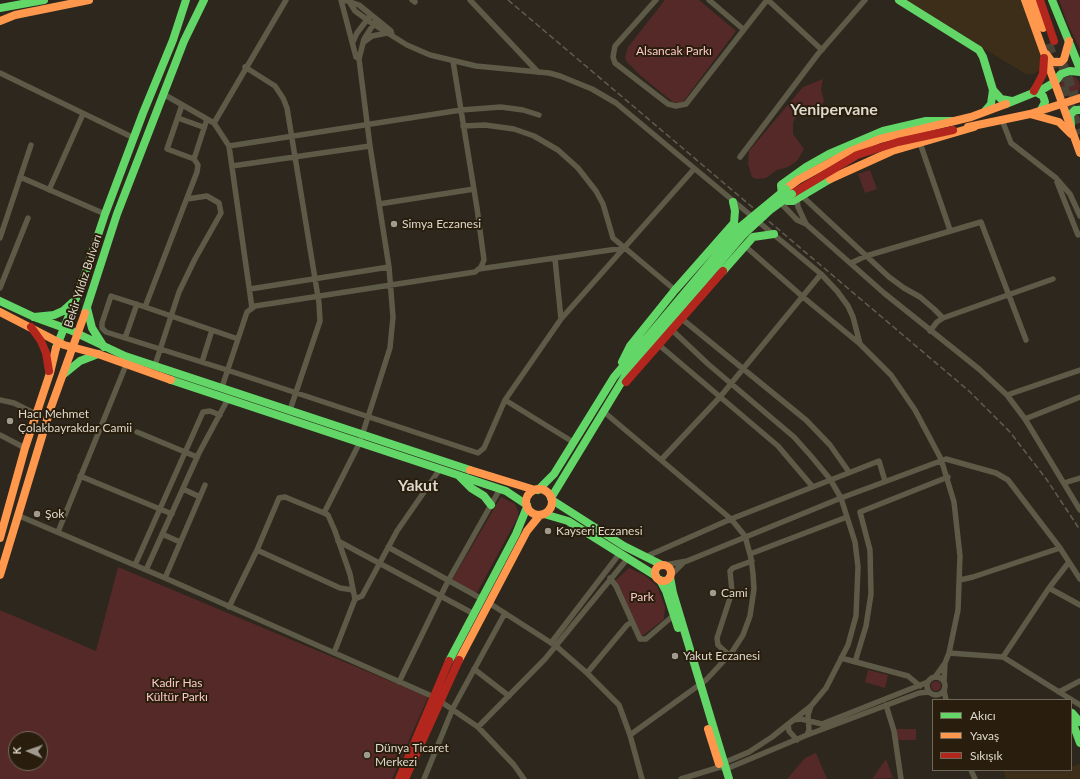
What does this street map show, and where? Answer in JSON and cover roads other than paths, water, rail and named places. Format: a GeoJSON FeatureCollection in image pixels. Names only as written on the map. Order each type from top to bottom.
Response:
{"type":"FeatureCollection","features":[{"type":"Feature","properties":{"kind":"main road"},"geometry":{"type":"LineString","coordinates":[[0,8],[44,0]]}},
{"type":"Feature","properties":{"kind":"main road"},"geometry":{"type":"LineString","coordinates":[[0,21],[15,15],[89,0]]}},
{"type":"Feature","properties":{"kind":"main road","name":"Bekir Yıldız Bulvarı"},"geometry":{"type":"LineString","coordinates":[[0,575],[16,515],[50,410],[87,308],[117,214],[165,95],[184,41],[204,0]]}},
{"type":"Feature","properties":{"kind":"main road"},"geometry":{"type":"LineString","coordinates":[[899,0],[977,48],[983,57],[992,90],[991,104],[984,112]]}},
{"type":"Feature","properties":{"kind":"main road"},"geometry":{"type":"LineString","coordinates":[[1025,0],[1048,44],[1045,68],[1034,92]]}},
{"type":"Feature","properties":{"kind":"main road"},"geometry":{"type":"LineString","coordinates":[[1033,0],[1048,44],[1050,60],[1058,63],[1064,59],[1069,41]]}},
{"type":"Feature","properties":{"kind":"main road"},"geometry":{"type":"LineString","coordinates":[[1040,0],[1055,82],[1062,103],[1078,137]]}},
{"type":"Feature","properties":{"kind":"main road"},"geometry":{"type":"LineString","coordinates":[[1052,0],[1080,68]]}},
{"type":"Feature","properties":{"kind":"main road","name":"Bekir Yıldız Bulvarı"},"geometry":{"type":"LineString","coordinates":[[1,533],[24,448],[50,373],[58,341],[134,138],[173,40],[183,3]]}},
{"type":"Feature","properties":{"kind":"main road"},"geometry":{"type":"LineString","coordinates":[[1069,41],[1080,55]]}},
{"type":"Feature","properties":{"kind":"main road"},"geometry":{"type":"LineString","coordinates":[[792,193],[798,180],[849,152],[880,139],[984,112],[1055,82],[1061,74],[1070,71],[1080,72]]}},
{"type":"Feature","properties":{"kind":"main road"},"geometry":{"type":"LineString","coordinates":[[992,90],[1001,98],[1012,101]]}},
{"type":"Feature","properties":{"kind":"main road"},"geometry":{"type":"LineString","coordinates":[[1034,92],[1043,96],[1045,102],[1041,110]]}},
{"type":"Feature","properties":{"kind":"main road"},"geometry":{"type":"LineString","coordinates":[[792,193],[892,151],[974,127],[1030,114],[1080,98]]}},
{"type":"Feature","properties":{"kind":"main road"},"geometry":{"type":"LineString","coordinates":[[1080,110],[1073,112],[1070,118],[1078,137],[1080,153]]}},
{"type":"Feature","properties":{"kind":"main road"},"geometry":{"type":"LineString","coordinates":[[1030,114],[1050,118],[1060,122],[1078,137]]}},
{"type":"Feature","properties":{"kind":"main road"},"geometry":{"type":"LineString","coordinates":[[399,779],[516,534],[527,506],[528,495],[554,474],[614,378],[630,346],[675,290],[740,228],[770,210],[792,193],[857,155],[898,142],[939,132],[974,127]]}},
{"type":"Feature","properties":{"kind":"main road"},"geometry":{"type":"LineString","coordinates":[[733,202],[740,228]]}},
{"type":"Feature","properties":{"kind":"main road"},"geometry":{"type":"LineString","coordinates":[[405,779],[436,699],[448,662],[474,614],[485,601],[527,531],[542,514],[550,508],[551,499],[630,368],[740,228],[742,222],[749,224],[753,237]]}},
{"type":"Feature","properties":{"kind":"main road"},"geometry":{"type":"LineString","coordinates":[[614,378],[740,228]]}},
{"type":"Feature","properties":{"kind":"main road"},"geometry":{"type":"LineString","coordinates":[[615,394],[753,237],[774,234]]}},
{"type":"Feature","properties":{"kind":"main road"},"geometry":{"type":"LineString","coordinates":[[0,301],[34,317],[63,327],[104,347],[290,410],[440,469],[500,489],[516,496],[532,513],[542,514],[568,522],[658,578],[665,581],[670,576]]}},
{"type":"Feature","properties":{"kind":"main road"},"geometry":{"type":"LineString","coordinates":[[34,317],[54,315],[63,311],[74,301]]}},
{"type":"Feature","properties":{"kind":"main road"},"geometry":{"type":"LineString","coordinates":[[87,308],[92,328],[104,347]]}},
{"type":"Feature","properties":{"kind":"main road"},"geometry":{"type":"LineString","coordinates":[[0,312],[73,347],[98,354],[126,365],[228,399],[514,485],[547,492],[551,499],[624,546],[644,557],[664,565],[670,570],[673,593],[698,686]]}},
{"type":"Feature","properties":{"kind":"main road"},"geometry":{"type":"LineString","coordinates":[[31,327],[41,340],[46,353],[50,373]]}},
{"type":"Feature","properties":{"kind":"main road"},"geometry":{"type":"LineString","coordinates":[[63,375],[80,361],[98,354]]}},
{"type":"Feature","properties":{"kind":"main road"},"geometry":{"type":"LineString","coordinates":[[458,475],[471,488],[484,496],[491,505]]}},
{"type":"Feature","properties":{"kind":"main road"},"geometry":{"type":"LineString","coordinates":[[664,565],[656,569],[658,578],[666,590],[723,766],[729,779]]}},
{"type":"Feature","properties":{"kind":"main road"},"geometry":{"type":"LineString","coordinates":[[1072,713],[1080,722]]}},
{"type":"Feature","properties":{"kind":"main road"},"geometry":{"type":"LineString","coordinates":[[1072,713],[1072,721],[1080,743]]}},
{"type":"Feature","properties":{"kind":"main road"},"geometry":{"type":"LineString","coordinates":[[723,766],[724,779]]}},
{"type":"Feature","properties":{"kind":"street"},"geometry":{"type":"LineString","coordinates":[[214,123],[286,0]]}},
{"type":"Feature","properties":{"kind":"street"},"geometry":{"type":"LineString","coordinates":[[341,0],[356,57],[359,59]]}},
{"type":"Feature","properties":{"kind":"street"},"geometry":{"type":"LineString","coordinates":[[344,0],[350,3],[355,11],[369,17],[391,31],[390,34]]}},
{"type":"Feature","properties":{"kind":"street"},"geometry":{"type":"LineString","coordinates":[[470,0],[538,72]]}},
{"type":"Feature","properties":{"kind":"street"},"geometry":{"type":"LineString","coordinates":[[656,0],[615,46],[613,57],[615,63],[670,105],[679,106],[686,104],[767,0],[822,50]]}},
{"type":"Feature","properties":{"kind":"street"},"geometry":{"type":"LineString","coordinates":[[709,0],[743,29]]}},
{"type":"Feature","properties":{"kind":"street"},"geometry":{"type":"LineString","coordinates":[[740,157],[822,50],[865,0]]}},
{"type":"Feature","properties":{"kind":"street"},"geometry":{"type":"LineString","coordinates":[[350,3],[360,2],[369,17]]}},
{"type":"Feature","properties":{"kind":"street"},"geometry":{"type":"LineString","coordinates":[[353,42],[369,17]]}},
{"type":"Feature","properties":{"kind":"street"},"geometry":{"type":"LineString","coordinates":[[324,513],[361,438],[391,341],[393,317],[389,267],[370,146],[359,59],[362,44],[375,22]]}},
{"type":"Feature","properties":{"kind":"street"},"geometry":{"type":"LineString","coordinates":[[362,44],[372,36],[390,34],[423,52],[453,62],[476,66],[538,72],[568,79],[607,97],[623,107],[838,290],[853,316],[860,344]]}},
{"type":"Feature","properties":{"kind":"street"},"geometry":{"type":"LineString","coordinates":[[453,62],[484,260],[479,269]]}},
{"type":"Feature","properties":{"kind":"street"},"geometry":{"type":"LineString","coordinates":[[246,67],[271,83],[281,94],[287,108],[318,296],[320,321],[290,410]]}},
{"type":"Feature","properties":{"kind":"street"},"geometry":{"type":"LineString","coordinates":[[0,73],[134,138]]}},
{"type":"Feature","properties":{"kind":"street"},"geometry":{"type":"LineString","coordinates":[[165,95],[214,123],[229,146],[252,308]]}},
{"type":"Feature","properties":{"kind":"street"},"geometry":{"type":"LineString","coordinates":[[182,105],[167,149],[194,158]]}},
{"type":"Feature","properties":{"kind":"street"},"geometry":{"type":"LineString","coordinates":[[229,146],[292,135],[461,110],[501,107],[523,110],[539,116]]}},
{"type":"Feature","properties":{"kind":"street"},"geometry":{"type":"LineString","coordinates":[[49,190],[83,114]]}},
{"type":"Feature","properties":{"kind":"street"},"geometry":{"type":"LineString","coordinates":[[178,118],[203,127]]}},
{"type":"Feature","properties":{"kind":"street"},"geometry":{"type":"LineString","coordinates":[[145,307],[198,168],[194,158],[203,127],[207,119]]}},
{"type":"Feature","properties":{"kind":"street"},"geometry":{"type":"LineString","coordinates":[[1002,120],[1011,144],[1056,178],[1070,194],[1080,216]]}},
{"type":"Feature","properties":{"kind":"street"},"geometry":{"type":"LineString","coordinates":[[463,126],[485,125],[514,129],[534,136],[558,150],[578,168],[596,191],[602,204],[613,238],[675,290]]}},
{"type":"Feature","properties":{"kind":"street"},"geometry":{"type":"LineString","coordinates":[[920,143],[950,230]]}},
{"type":"Feature","properties":{"kind":"street"},"geometry":{"type":"LineString","coordinates":[[0,238],[31,145]]}},
{"type":"Feature","properties":{"kind":"street"},"geometry":{"type":"LineString","coordinates":[[232,166],[370,146]]}},
{"type":"Feature","properties":{"kind":"street"},"geometry":{"type":"LineString","coordinates":[[238,339],[111,296],[102,323],[102,328],[106,332],[228,370],[478,453],[483,450],[505,400],[561,319],[694,169]]}},
{"type":"Feature","properties":{"kind":"street"},"geometry":{"type":"LineString","coordinates":[[20,177],[105,214]]}},
{"type":"Feature","properties":{"kind":"street"},"geometry":{"type":"LineString","coordinates":[[1056,178],[1078,235],[1080,234]]}},
{"type":"Feature","properties":{"kind":"street"},"geometry":{"type":"LineString","coordinates":[[379,204],[474,189]]}},
{"type":"Feature","properties":{"kind":"street"},"geometry":{"type":"LineString","coordinates":[[792,193],[806,224]]}},
{"type":"Feature","properties":{"kind":"street"},"geometry":{"type":"LineString","coordinates":[[943,318],[920,297],[896,283],[792,193],[776,195],[778,201],[797,220],[806,224],[930,331],[979,369],[1007,395],[1026,419],[1080,510]]}},
{"type":"Feature","properties":{"kind":"street"},"geometry":{"type":"LineString","coordinates":[[155,365],[179,292],[189,270],[221,213],[219,203],[208,196],[187,199]]}},
{"type":"Feature","properties":{"kind":"street"},"geometry":{"type":"LineString","coordinates":[[0,288],[28,218]]}},
{"type":"Feature","properties":{"kind":"street"},"geometry":{"type":"LineString","coordinates":[[851,264],[866,256],[981,222],[1026,340]]}},
{"type":"Feature","properties":{"kind":"street"},"geometry":{"type":"LineString","coordinates":[[745,246],[860,344],[903,390],[941,459],[948,477],[957,522],[960,556],[958,610],[949,653],[945,663],[935,677],[920,686],[822,724],[807,722],[801,719],[791,722]]}},
{"type":"Feature","properties":{"kind":"street"},"geometry":{"type":"LineString","coordinates":[[222,387],[247,312],[252,308],[318,296],[475,272],[479,269],[625,248]]}},
{"type":"Feature","properties":{"kind":"street"},"geometry":{"type":"LineString","coordinates":[[555,259],[561,319]]}},
{"type":"Feature","properties":{"kind":"street"},"geometry":{"type":"LineString","coordinates":[[250,289],[389,267]]}},
{"type":"Feature","properties":{"kind":"street"},"geometry":{"type":"LineString","coordinates":[[661,460],[720,397],[821,274]]}},
{"type":"Feature","properties":{"kind":"street"},"geometry":{"type":"LineString","coordinates":[[930,331],[937,322],[943,318],[1053,279]]}},
{"type":"Feature","properties":{"kind":"street"},"geometry":{"type":"LineString","coordinates":[[126,338],[137,304]]}},
{"type":"Feature","properties":{"kind":"street"},"geometry":{"type":"LineString","coordinates":[[682,319],[806,420],[830,445],[849,472]]}},
{"type":"Feature","properties":{"kind":"street"},"geometry":{"type":"LineString","coordinates":[[202,362],[212,330]]}},
{"type":"Feature","properties":{"kind":"street"},"geometry":{"type":"LineString","coordinates":[[672,330],[708,364],[794,437],[830,479],[841,498],[848,517],[855,542],[858,567],[856,616],[848,645],[826,688],[811,706],[772,737],[723,766]]}},
{"type":"Feature","properties":{"kind":"street"},"geometry":{"type":"LineString","coordinates":[[659,345],[778,446],[812,486]]}},
{"type":"Feature","properties":{"kind":"street"},"geometry":{"type":"LineString","coordinates":[[58,532],[126,365]]}},
{"type":"Feature","properties":{"kind":"street"},"geometry":{"type":"LineString","coordinates":[[1007,395],[1080,370]]}},
{"type":"Feature","properties":{"kind":"street"},"geometry":{"type":"LineString","coordinates":[[1026,419],[1080,397]]}},
{"type":"Feature","properties":{"kind":"street"},"geometry":{"type":"LineString","coordinates":[[146,570],[197,457],[228,399]]}},
{"type":"Feature","properties":{"kind":"street"},"geometry":{"type":"LineString","coordinates":[[0,400],[14,403],[36,414]]}},
{"type":"Feature","properties":{"kind":"street"},"geometry":{"type":"LineString","coordinates":[[505,400],[573,442]]}},
{"type":"Feature","properties":{"kind":"street"},"geometry":{"type":"LineString","coordinates":[[135,565],[203,412],[210,411],[220,415]]}},
{"type":"Feature","properties":{"kind":"street"},"geometry":{"type":"LineString","coordinates":[[604,412],[731,519],[745,536],[752,561],[754,589],[750,616],[743,635],[729,655],[698,686],[630,735]]}},
{"type":"Feature","properties":{"kind":"street"},"geometry":{"type":"LineString","coordinates":[[137,432],[197,457]]}},
{"type":"Feature","properties":{"kind":"street"},"geometry":{"type":"LineString","coordinates":[[0,435],[24,448]]}},
{"type":"Feature","properties":{"kind":"street"},"geometry":{"type":"LineString","coordinates":[[670,576],[678,566],[687,561],[745,536],[941,459],[946,459],[991,471],[1004,477],[1013,486],[1060,548],[1080,579]]}},
{"type":"Feature","properties":{"kind":"street"},"geometry":{"type":"LineString","coordinates":[[644,557],[731,519],[879,461],[885,481]]}},
{"type":"Feature","properties":{"kind":"street"},"geometry":{"type":"LineString","coordinates":[[355,598],[362,596],[388,547],[440,469]]}},
{"type":"Feature","properties":{"kind":"street"},"geometry":{"type":"LineString","coordinates":[[80,476],[172,514]]}},
{"type":"Feature","properties":{"kind":"street"},"geometry":{"type":"LineString","coordinates":[[855,662],[868,620],[871,594],[870,550],[860,512],[948,477]]}},
{"type":"Feature","properties":{"kind":"street"},"geometry":{"type":"LineString","coordinates":[[1064,483],[1080,478]]}},
{"type":"Feature","properties":{"kind":"street"},"geometry":{"type":"LineString","coordinates":[[164,578],[205,485]]}},
{"type":"Feature","properties":{"kind":"street"},"geometry":{"type":"LineString","coordinates":[[183,489],[200,497]]}},
{"type":"Feature","properties":{"kind":"street"},"geometry":{"type":"LineString","coordinates":[[399,682],[448,581],[500,489]]}},
{"type":"Feature","properties":{"kind":"street"},"geometry":{"type":"LineString","coordinates":[[229,607],[257,550],[279,498],[285,497],[324,513],[328,515],[338,541],[355,598],[334,653]]}},
{"type":"Feature","properties":{"kind":"street"},"geometry":{"type":"LineString","coordinates":[[16,515],[135,565],[436,699],[453,708],[478,727],[514,765],[524,779]]}},
{"type":"Feature","properties":{"kind":"street"},"geometry":{"type":"LineString","coordinates":[[750,554],[848,517]]}},
{"type":"Feature","properties":{"kind":"street"},"geometry":{"type":"LineString","coordinates":[[162,534],[180,542]]}},
{"type":"Feature","properties":{"kind":"street"},"geometry":{"type":"LineString","coordinates":[[338,541],[474,614]]}},
{"type":"Feature","properties":{"kind":"street"},"geometry":{"type":"LineString","coordinates":[[388,547],[505,613],[556,646],[587,673],[619,705],[630,735],[642,779]]}},
{"type":"Feature","properties":{"kind":"street"},"geometry":{"type":"LineString","coordinates":[[960,580],[973,578],[1060,548]]}},
{"type":"Feature","properties":{"kind":"street"},"geometry":{"type":"LineString","coordinates":[[257,550],[340,588],[353,590]]}},
{"type":"Feature","properties":{"kind":"street"},"geometry":{"type":"LineString","coordinates":[[551,643],[620,553]]}},
{"type":"Feature","properties":{"kind":"street"},"geometry":{"type":"LineString","coordinates":[[478,727],[556,646],[610,578],[628,558]]}},
{"type":"Feature","properties":{"kind":"street"},"geometry":{"type":"LineString","coordinates":[[664,565],[687,561]]}},
{"type":"Feature","properties":{"kind":"street"},"geometry":{"type":"LineString","coordinates":[[729,655],[718,645],[717,638],[732,592],[730,571],[733,568],[752,561]]}},
{"type":"Feature","properties":{"kind":"street"},"geometry":{"type":"LineString","coordinates":[[1003,657],[1068,562]]}},
{"type":"Feature","properties":{"kind":"street"},"geometry":{"type":"LineString","coordinates":[[610,578],[616,586],[639,638],[643,640],[674,615]]}},
{"type":"Feature","properties":{"kind":"street"},"geometry":{"type":"LineString","coordinates":[[1049,588],[1080,605]]}},
{"type":"Feature","properties":{"kind":"street"},"geometry":{"type":"LineString","coordinates":[[424,779],[453,708],[505,613]]}},
{"type":"Feature","properties":{"kind":"street"},"geometry":{"type":"LineString","coordinates":[[587,673],[627,625],[632,622]]}},
{"type":"Feature","properties":{"kind":"street"},"geometry":{"type":"LineString","coordinates":[[949,653],[1003,657],[1070,699]]}},
{"type":"Feature","properties":{"kind":"street"},"geometry":{"type":"LineString","coordinates":[[841,658],[908,676],[920,686]]}},
{"type":"Feature","properties":{"kind":"street"},"geometry":{"type":"LineString","coordinates":[[945,663],[944,690],[946,699]]}},
{"type":"Feature","properties":{"kind":"street"},"geometry":{"type":"LineString","coordinates":[[474,669],[509,696]]}},
{"type":"Feature","properties":{"kind":"street"},"geometry":{"type":"LineString","coordinates":[[935,677],[941,678],[944,682]]}},
{"type":"Feature","properties":{"kind":"street"},"geometry":{"type":"LineString","coordinates":[[1059,692],[1080,681]]}},
{"type":"Feature","properties":{"kind":"street"},"geometry":{"type":"LineString","coordinates":[[928,682],[927,688],[929,692],[937,698],[944,690]]}},
{"type":"Feature","properties":{"kind":"street"},"geometry":{"type":"LineString","coordinates":[[681,779],[797,740],[919,692],[929,692]]}},
{"type":"Feature","properties":{"kind":"street"},"geometry":{"type":"LineString","coordinates":[[886,705],[894,731],[901,779]]}},
{"type":"Feature","properties":{"kind":"street"},"geometry":{"type":"LineString","coordinates":[[807,735],[809,730],[807,722],[811,706]]}},
{"type":"Feature","properties":{"kind":"street"},"geometry":{"type":"LineString","coordinates":[[1072,713],[1080,706]]}},
{"type":"Feature","properties":{"kind":"street"},"geometry":{"type":"LineString","coordinates":[[791,722],[789,731],[797,740]]}},
{"type":"Feature","properties":{"kind":"tunnel"},"geometry":{"type":"LineString","coordinates":[[1048,44],[1080,134]]}},
{"type":"Feature","properties":{"kind":"tunnel"},"geometry":{"type":"LineString","coordinates":[[1062,63],[1080,112]]}},
{"type":"Feature","properties":{"kind":"railway"},"geometry":{"type":"LineString","coordinates":[[508,0],[969,391],[1010,432],[1047,480],[1080,530]]}},
{"type":"Feature","properties":{"kind":"place","name":"Simya Eczanesi"},"geometry":{"type":"Point","coordinates":[394,224]}},
{"type":"Feature","properties":{"kind":"place","name":"Hacı Mehmet Çolakbayrakdar Camii"},"geometry":{"type":"Point","coordinates":[10,421]}},
{"type":"Feature","properties":{"kind":"place","name":"Şok"},"geometry":{"type":"Point","coordinates":[37,514]}},
{"type":"Feature","properties":{"kind":"place","name":"Kayseri Eczanesi"},"geometry":{"type":"Point","coordinates":[548,531]}},
{"type":"Feature","properties":{"kind":"place","name":"Cami"},"geometry":{"type":"Point","coordinates":[713,593]}},
{"type":"Feature","properties":{"kind":"place","name":"Yakut Eczanesi"},"geometry":{"type":"Point","coordinates":[675,656]}},
{"type":"Feature","properties":{"kind":"place","name":"Dünya Ticaret Merkezi"},"geometry":{"type":"Point","coordinates":[367,755]}},
{"type":"Feature","properties":{"kind":"district","name":"Yenipervane"},"geometry":{"type":"Point","coordinates":[834,110]}},
{"type":"Feature","properties":{"kind":"district","name":"Yakut"},"geometry":{"type":"Point","coordinates":[418,486]}},
{"type":"Feature","properties":{"kind":"park label","name":"Alsancak Parkı"},"geometry":{"type":"Point","coordinates":[674,51]}},
{"type":"Feature","properties":{"kind":"park label","name":"Park"},"geometry":{"type":"Point","coordinates":[642,597]}},
{"type":"Feature","properties":{"kind":"park label","name":"Kadir Has Kültür Parkı"},"geometry":{"type":"Point","coordinates":[177,690]}}]}
